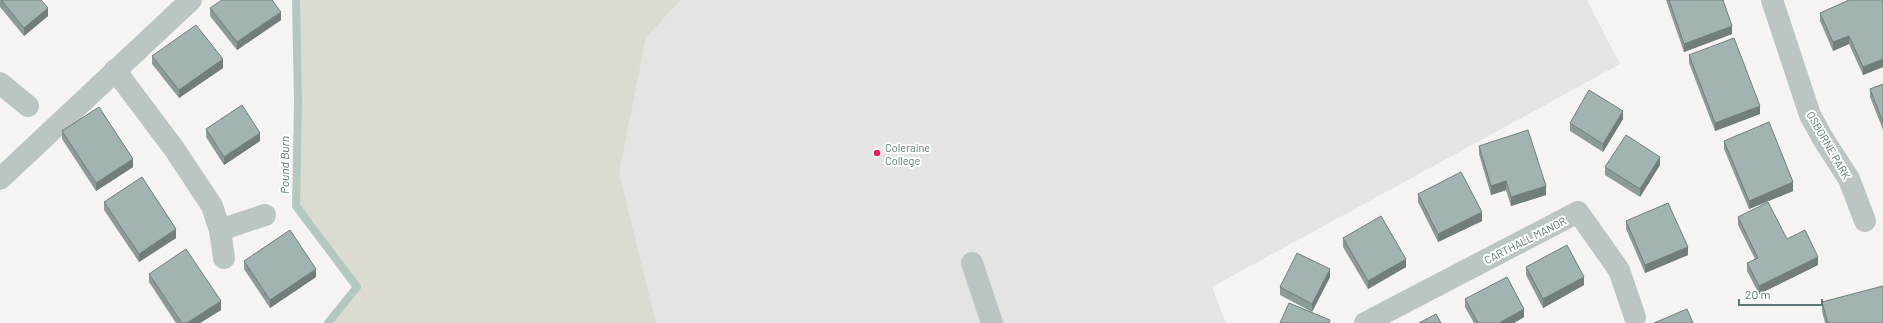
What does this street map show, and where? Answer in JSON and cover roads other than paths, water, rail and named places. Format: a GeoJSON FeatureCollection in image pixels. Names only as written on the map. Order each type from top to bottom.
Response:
{"type":"FeatureCollection","features":[{"type":"Feature","properties":{"kind":"street"},"geometry":{"type":"LineString","coordinates":[[0,179],[191,0]]}},
{"type":"Feature","properties":{"kind":"street","name":"OSBORNE PARK"},"geometry":{"type":"LineString","coordinates":[[1772,0],[1810,115],[1822,137],[1849,179],[1865,221]]}},
{"type":"Feature","properties":{"kind":"street"},"geometry":{"type":"LineString","coordinates":[[115,70],[175,150],[212,206],[220,230],[224,258]]}},
{"type":"Feature","properties":{"kind":"street"},"geometry":{"type":"LineString","coordinates":[[0,83],[28,106]]}},
{"type":"Feature","properties":{"kind":"street","name":"CARTHALL MANOR"},"geometry":{"type":"LineString","coordinates":[[1365,323],[1578,212],[1619,270],[1635,316]]}},
{"type":"Feature","properties":{"kind":"street"},"geometry":{"type":"LineString","coordinates":[[220,230],[265,215]]}},
{"type":"Feature","properties":{"kind":"street"},"geometry":{"type":"LineString","coordinates":[[972,263],[992,323]]}},
{"type":"Feature","properties":{"kind":"waterway","name":"Pound Burn"},"geometry":{"type":"LineString","coordinates":[[296,0],[298,101],[296,206],[357,287],[328,323]]}},
{"type":"Feature","properties":{"kind":"place","name":"Coleraine College"},"geometry":{"type":"Point","coordinates":[877,153]}}]}
